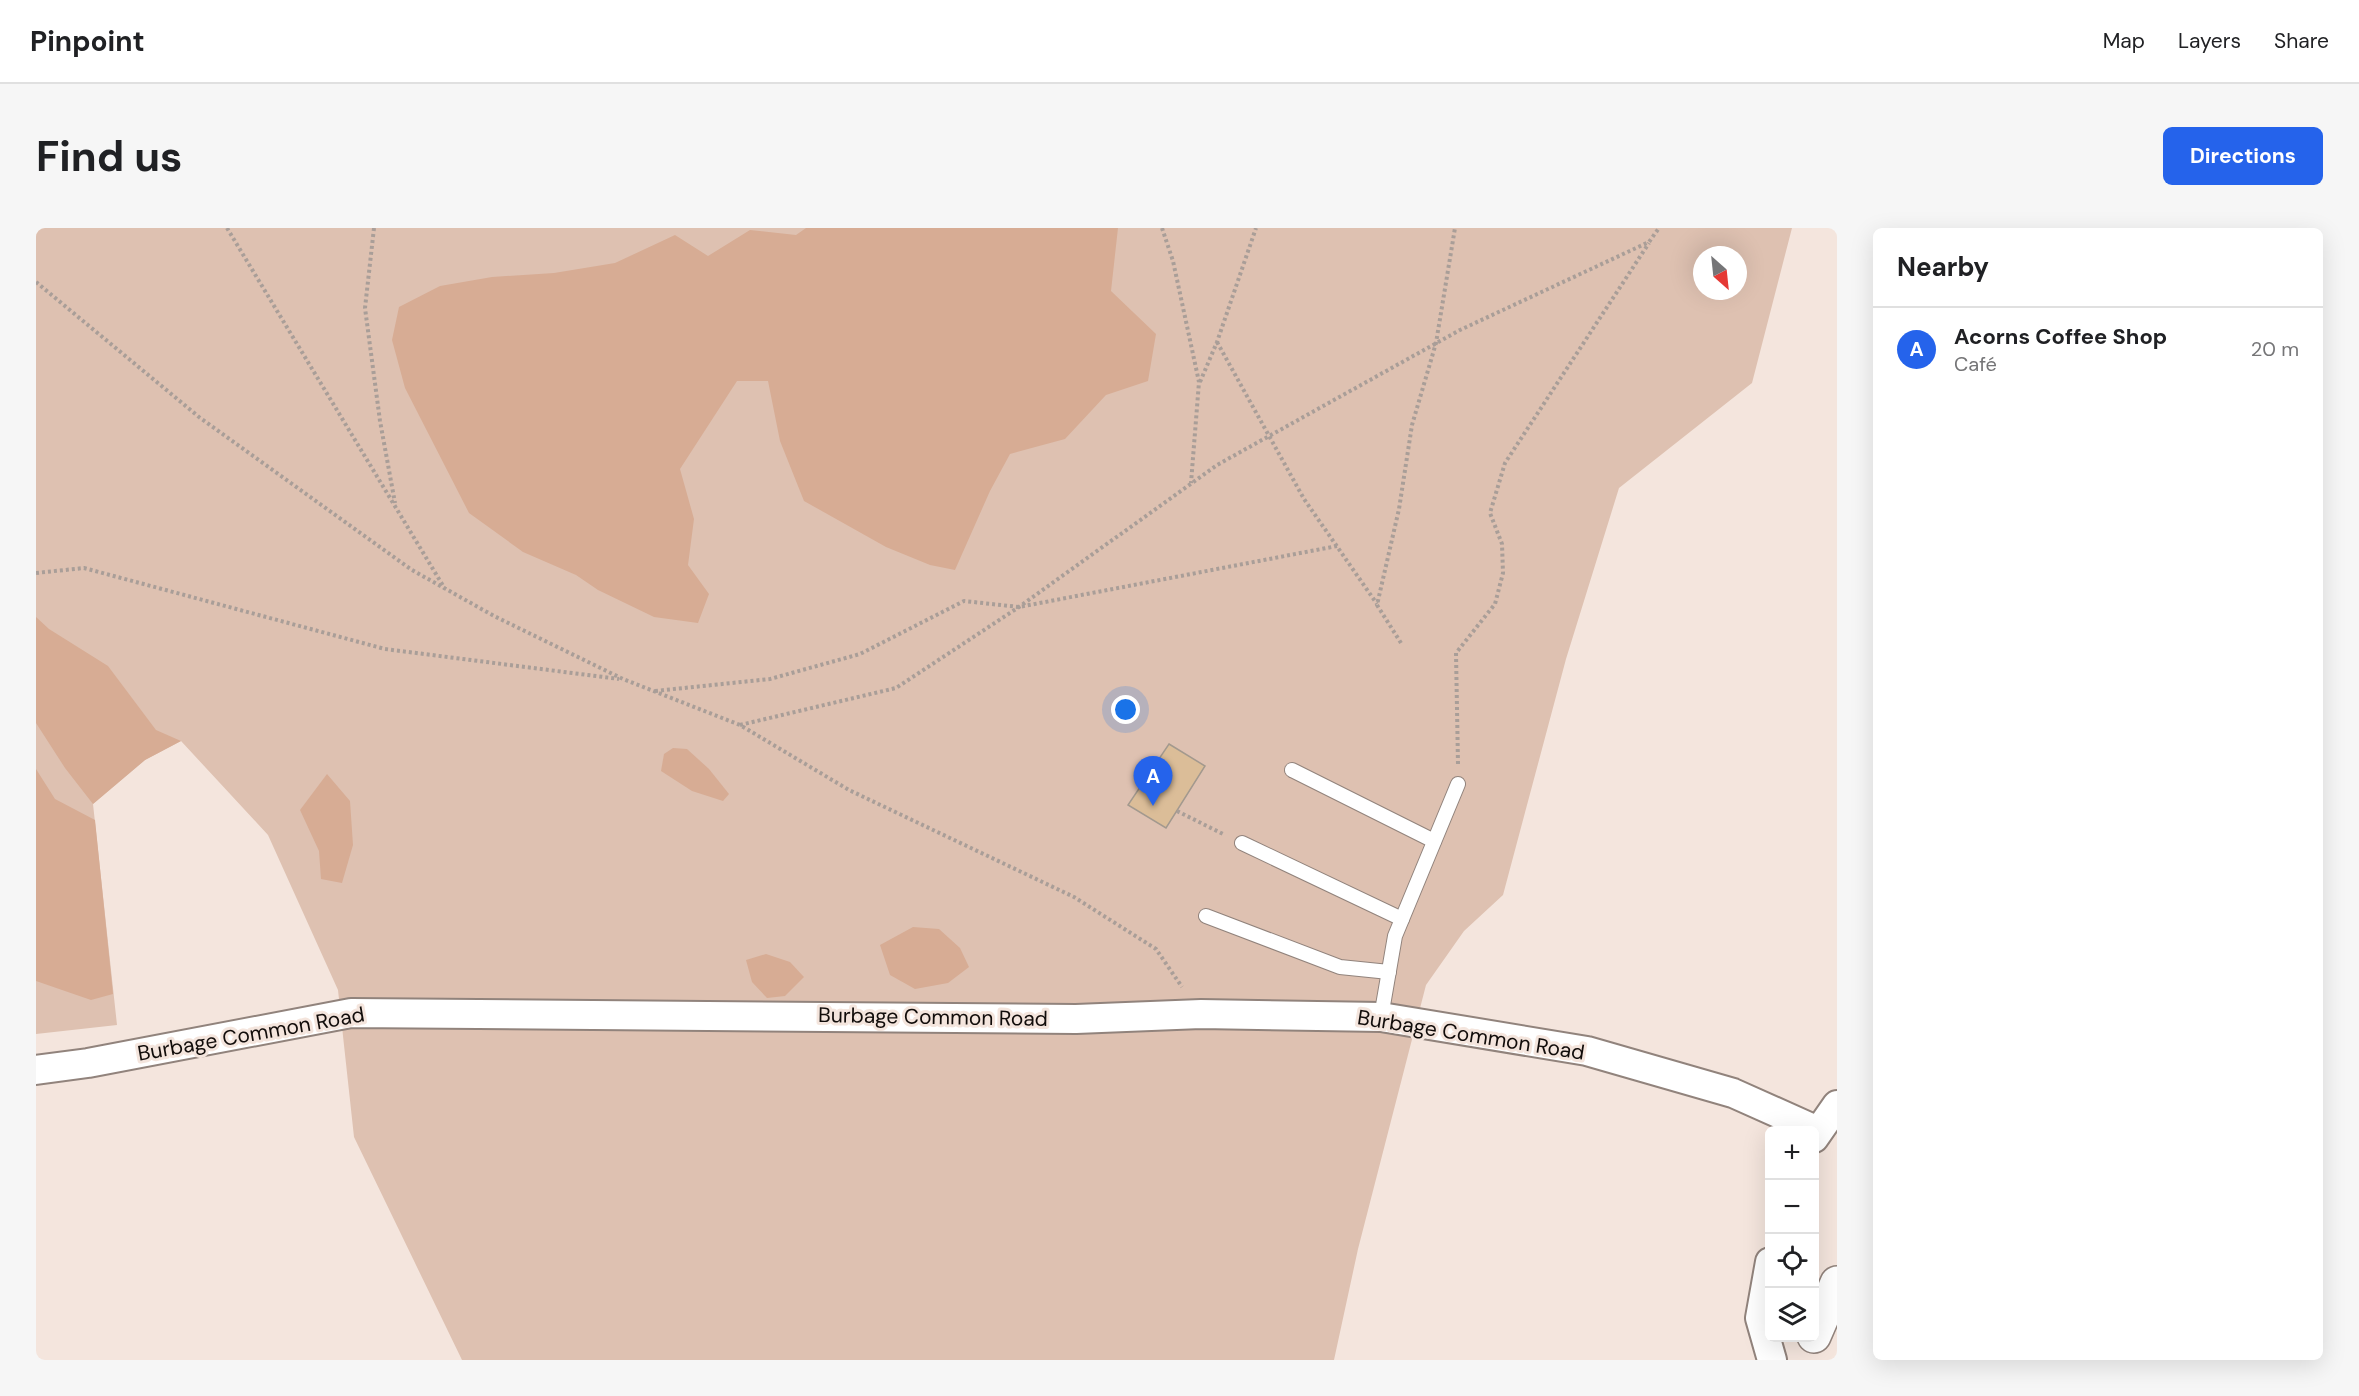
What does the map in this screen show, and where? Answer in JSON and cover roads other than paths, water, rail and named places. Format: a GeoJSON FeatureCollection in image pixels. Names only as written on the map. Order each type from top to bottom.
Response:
{"type":"FeatureCollection","features":[{"type":"Feature","properties":{"kind":"main road"},"geometry":{"type":"LineString","coordinates":[[1819,1325],[1837,1283]]}},
{"type":"Feature","properties":{"kind":"main road"},"geometry":{"type":"LineString","coordinates":[[1804,1360],[1812,1342]]}},
{"type":"Feature","properties":{"kind":"street","name":"Burbage Common Road"},"geometry":{"type":"LineString","coordinates":[[36,1070],[88,1063],[351,1013],[1076,1019],[1201,1014],[1381,1017],[1587,1051],[1733,1093],[1798,1126]]}},
{"type":"Feature","properties":{"kind":"street"},"geometry":{"type":"LineString","coordinates":[[1819,1131],[1837,1105]]}},
{"type":"Feature","properties":{"kind":"street"},"geometry":{"type":"LineString","coordinates":[[1765,1288],[1760,1318],[1772,1360]]}},
{"type":"Feature","properties":{"kind":"lane"},"geometry":{"type":"LineString","coordinates":[[1292,770],[1434,841]]}},
{"type":"Feature","properties":{"kind":"lane"},"geometry":{"type":"LineString","coordinates":[[1381,1017],[1395,936],[1458,784]]}},
{"type":"Feature","properties":{"kind":"lane"},"geometry":{"type":"LineString","coordinates":[[1242,843],[1402,919]]}},
{"type":"Feature","properties":{"kind":"lane"},"geometry":{"type":"LineString","coordinates":[[1206,916],[1340,967],[1389,972]]}},
{"type":"Feature","properties":{"kind":"place","name":"Acorns Coffee Shop"},"geometry":{"type":"Point","coordinates":[1153,806]}}]}
